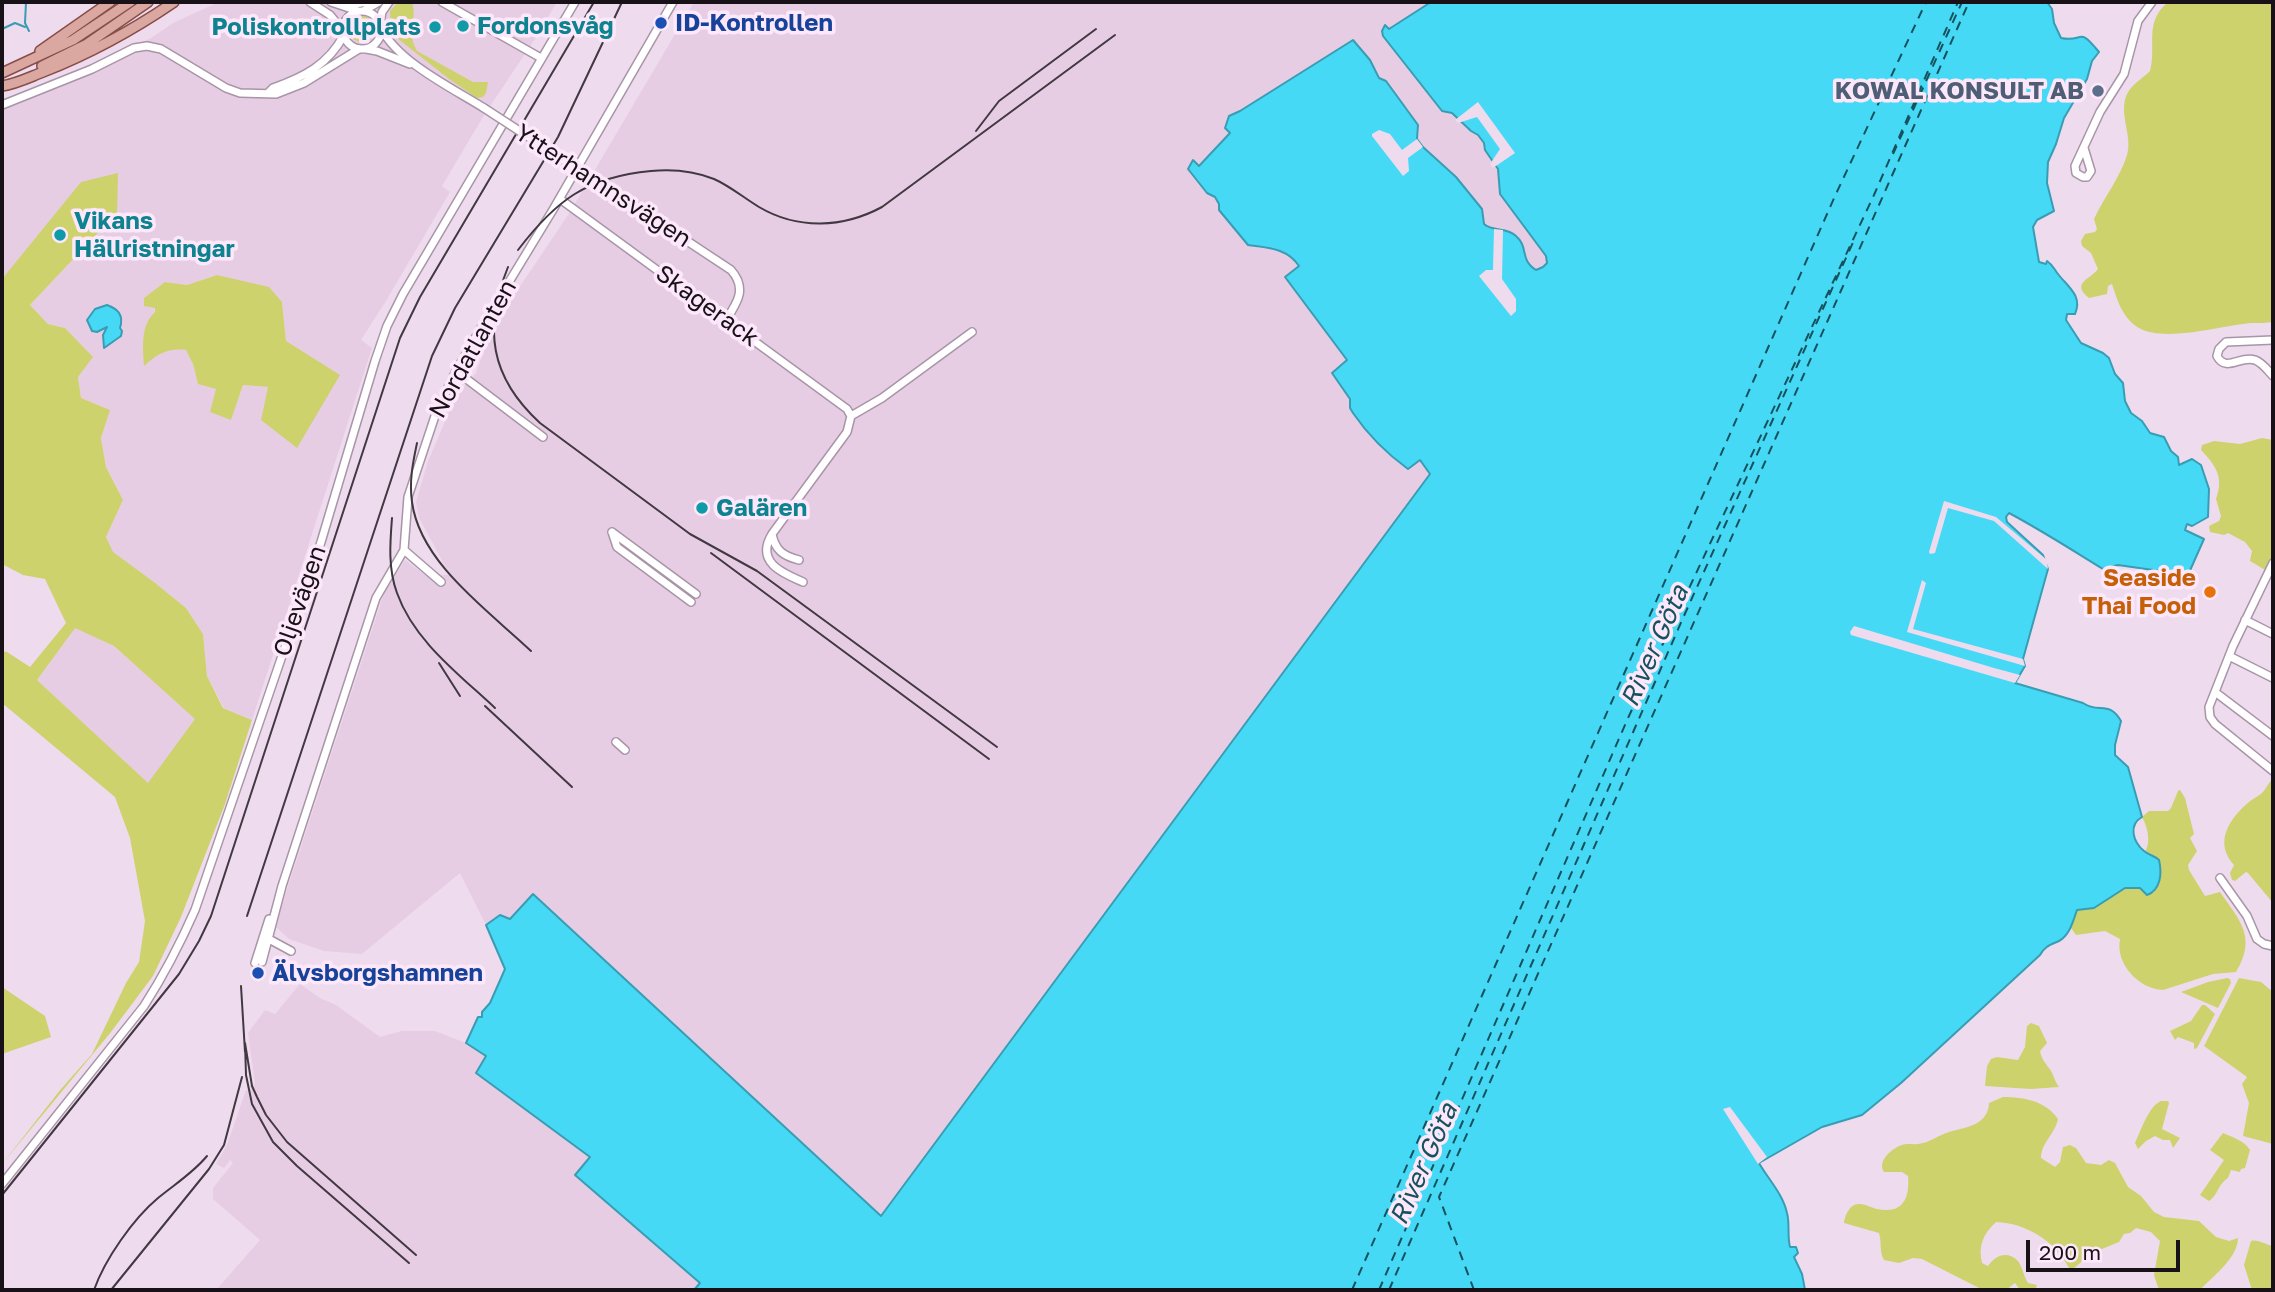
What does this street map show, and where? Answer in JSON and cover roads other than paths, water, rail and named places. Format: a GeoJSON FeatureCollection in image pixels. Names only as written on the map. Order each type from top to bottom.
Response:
{"type":"FeatureCollection","features":[{"type":"Feature","properties":{"kind":"main road"},"geometry":{"type":"LineString","coordinates":[[30,61],[41,50],[110,2]]}},
{"type":"Feature","properties":{"kind":"main road"},"geometry":{"type":"LineString","coordinates":[[2,72],[73,40],[130,2]]}},
{"type":"Feature","properties":{"kind":"main road"},"geometry":{"type":"LineString","coordinates":[[2,86],[87,44],[148,2]]}},
{"type":"Feature","properties":{"kind":"main road"},"geometry":{"type":"LineString","coordinates":[[2,86],[48,70],[109,42],[174,2]]}},
{"type":"Feature","properties":{"kind":"street"},"geometry":{"type":"LineString","coordinates":[[310,2],[330,15],[348,43],[362,49]]}},
{"type":"Feature","properties":{"kind":"street"},"geometry":{"type":"LineString","coordinates":[[331,2],[372,13],[381,25]]}},
{"type":"Feature","properties":{"kind":"street"},"geometry":{"type":"LineString","coordinates":[[343,5],[368,2]]}},
{"type":"Feature","properties":{"kind":"street"},"geometry":{"type":"LineString","coordinates":[[268,93],[273,88],[316,69],[332,54],[343,34],[345,20],[379,2]]}},
{"type":"Feature","properties":{"kind":"street"},"geometry":{"type":"LineString","coordinates":[[2,105],[92,69],[134,48],[147,47],[161,49],[226,88],[240,93],[276,94],[304,83],[376,43],[380,37],[382,12],[389,2]]}},
{"type":"Feature","properties":{"kind":"street"},"geometry":{"type":"LineString","coordinates":[[434,2],[454,9]]}},
{"type":"Feature","properties":{"kind":"street"},"geometry":{"type":"LineString","coordinates":[[442,2],[541,58]]}},
{"type":"Feature","properties":{"kind":"street","name":"Oljevägen"},"geometry":{"type":"LineString","coordinates":[[2,1184],[144,1006],[176,953],[195,910],[321,542],[342,465],[387,326],[403,294],[575,2]]}},
{"type":"Feature","properties":{"kind":"street","name":"Nordatlanten"},"geometry":{"type":"LineString","coordinates":[[259,962],[269,939],[282,886],[376,598],[404,550],[407,503],[436,413],[456,372],[560,199],[673,2]]}},
{"type":"Feature","properties":{"kind":"street"},"geometry":{"type":"LineString","coordinates":[[2084,148],[2099,112],[2124,74],[2138,20],[2152,2]]}},
{"type":"Feature","properties":{"kind":"street","name":"Ytterhamnsvägen"},"geometry":{"type":"LineString","coordinates":[[381,25],[396,48],[427,72],[731,270],[741,291],[738,302],[726,320]]}},
{"type":"Feature","properties":{"kind":"street","name":"Ytterhamnsvägen"},"geometry":{"type":"LineString","coordinates":[[362,49],[390,56],[427,72]]}},
{"type":"Feature","properties":{"kind":"street","name":"Skagerack"},"geometry":{"type":"LineString","coordinates":[[560,199],[847,409],[851,416]]}},
{"type":"Feature","properties":{"kind":"street"},"geometry":{"type":"LineString","coordinates":[[803,582],[780,572],[769,559],[766,548],[772,534],[847,432],[851,416],[882,398],[972,332]]}},
{"type":"Feature","properties":{"kind":"street"},"geometry":{"type":"LineString","coordinates":[[2273,340],[2226,342],[2219,349],[2217,356],[2225,364],[2246,358],[2257,361],[2273,376]]}},
{"type":"Feature","properties":{"kind":"street"},"geometry":{"type":"LineString","coordinates":[[456,372],[543,437]]}},
{"type":"Feature","properties":{"kind":"street"},"geometry":{"type":"LineString","coordinates":[[772,534],[778,550],[799,560]]}},
{"type":"Feature","properties":{"kind":"street"},"geometry":{"type":"LineString","coordinates":[[613,540],[694,598]]}},
{"type":"Feature","properties":{"kind":"street"},"geometry":{"type":"LineString","coordinates":[[404,550],[441,582]]}},
{"type":"Feature","properties":{"kind":"street"},"geometry":{"type":"LineString","coordinates":[[2273,563],[2245,620],[2209,707],[2210,718],[2214,724],[2273,771]]}},
{"type":"Feature","properties":{"kind":"street"},"geometry":{"type":"LineString","coordinates":[[2263,585],[2273,590]]}},
{"type":"Feature","properties":{"kind":"street"},"geometry":{"type":"LineString","coordinates":[[2245,620],[2273,634]]}},
{"type":"Feature","properties":{"kind":"street"},"geometry":{"type":"LineString","coordinates":[[2229,656],[2273,677]]}},
{"type":"Feature","properties":{"kind":"street"},"geometry":{"type":"LineString","coordinates":[[2215,692],[2273,736]]}},
{"type":"Feature","properties":{"kind":"street"},"geometry":{"type":"LineString","coordinates":[[616,742],[625,750]]}},
{"type":"Feature","properties":{"kind":"street"},"geometry":{"type":"LineString","coordinates":[[2220,878],[2247,916],[2257,939],[2273,946]]}},
{"type":"Feature","properties":{"kind":"street"},"geometry":{"type":"LineString","coordinates":[[269,939],[290,953]]}},
{"type":"Feature","properties":{"kind":"water","name":"River Göta"},"geometry":{"type":"Polygon","coordinates":[[[1431,2],[2047,2],[2052,9],[2054,23],[2061,38],[2084,37],[2099,52],[2064,118],[2048,162],[2047,183],[2054,211],[2037,220],[2033,227],[2039,262],[2046,264],[2047,261],[2073,292],[2077,308],[2075,314],[2067,314],[2066,320],[2081,343],[2109,358],[2115,374],[2123,383],[2125,401],[2131,413],[2142,421],[2150,433],[2164,437],[2171,451],[2178,457],[2179,465],[2192,459],[2201,465],[2209,489],[2208,517],[2192,526],[2187,524],[2185,530],[2204,539],[2188,575],[2118,565],[2103,569],[2009,513],[2007,522],[2043,555],[2048,569],[2023,659],[2025,666],[2015,683],[2094,708],[2108,709],[2117,715],[2121,721],[2115,755],[2128,767],[2142,817],[2135,824],[2134,834],[2140,847],[2159,860],[2158,885],[2147,895],[2140,888],[2125,888],[2094,908],[2077,910],[2071,927],[2063,938],[2046,948],[1901,1083],[1862,1115],[1822,1127],[1759,1163],[1785,1206],[1790,1247],[1796,1247],[1798,1253],[1794,1257],[1802,1274],[1805,1290],[694,1290],[700,1283],[575,1175],[590,1157],[476,1073],[486,1056],[466,1043],[478,1017],[482,1017],[482,1012],[490,1003],[505,969],[486,925],[500,915],[510,919],[533,894],[881,1216],[1430,474],[1420,460],[1408,469],[1392,457],[1359,421],[1350,408],[1350,399],[1332,373],[1347,360],[1285,277],[1299,266],[1283,252],[1248,245],[1219,210],[1215,197],[1207,193],[1188,169],[1193,160],[1199,166],[1230,133],[1225,128],[1229,116],[1353,40],[1370,60],[1379,78],[1386,81],[1418,125],[1417,139],[1423,147],[1456,177],[1482,209],[1484,224],[1516,236],[1528,262],[1536,270],[1547,263],[1546,256],[1500,194],[1498,169],[1485,150],[1484,143],[1452,113],[1442,111],[1383,36],[1385,25],[1389,29],[1431,2]]]}},
{"type":"Feature","properties":{"kind":"water"},"geometry":{"type":"Polygon","coordinates":[[[107,305],[119,313],[122,331],[121,336],[104,348],[103,335],[107,327],[97,332],[92,331],[87,320],[95,309],[107,305]]]}},
{"type":"Feature","properties":{"kind":"waterway"},"geometry":{"type":"LineString","coordinates":[[26,2],[25,23],[29,31]]}},
{"type":"Feature","properties":{"kind":"waterway"},"geometry":{"type":"LineString","coordinates":[[2,29],[15,23],[25,27]]}},
{"type":"Feature","properties":{"kind":"railway"},"geometry":{"type":"LineString","coordinates":[[2,1195],[179,974],[199,941],[211,916],[400,338],[420,297],[594,2]]}},
{"type":"Feature","properties":{"kind":"railway"},"geometry":{"type":"LineString","coordinates":[[247,916],[432,356],[455,308],[558,137],[622,2]]}},
{"type":"Feature","properties":{"kind":"railway"},"geometry":{"type":"LineString","coordinates":[[976,131],[999,101],[1096,29]]}},
{"type":"Feature","properties":{"kind":"railway"},"geometry":{"type":"LineString","coordinates":[[518,250],[546,217],[575,194],[609,179],[651,171],[683,171],[706,176],[726,185],[759,207],[789,220],[820,224],[867,214],[882,207],[1115,35]]}},
{"type":"Feature","properties":{"kind":"railway"},"geometry":{"type":"LineString","coordinates":[[508,267],[495,311],[496,351],[510,388],[540,423],[690,534],[757,571],[997,747]]}},
{"type":"Feature","properties":{"kind":"railway"},"geometry":{"type":"LineString","coordinates":[[417,443],[411,494],[418,524],[428,545],[459,584],[531,651]]}},
{"type":"Feature","properties":{"kind":"railway"},"geometry":{"type":"LineString","coordinates":[[392,518],[392,575],[405,610],[426,642],[495,708]]}},
{"type":"Feature","properties":{"kind":"railway"},"geometry":{"type":"LineString","coordinates":[[711,553],[989,759]]}},
{"type":"Feature","properties":{"kind":"railway"},"geometry":{"type":"LineString","coordinates":[[439,663],[460,696]]}},
{"type":"Feature","properties":{"kind":"railway"},"geometry":{"type":"LineString","coordinates":[[485,706],[572,787]]}},
{"type":"Feature","properties":{"kind":"railway"},"geometry":{"type":"LineString","coordinates":[[241,986],[245,1052]]}},
{"type":"Feature","properties":{"kind":"railway"},"geometry":{"type":"LineString","coordinates":[[409,1263],[273,1142],[252,1104],[246,1075],[245,1043],[252,1086],[266,1115],[287,1142],[416,1255]]}},
{"type":"Feature","properties":{"kind":"railway"},"geometry":{"type":"LineString","coordinates":[[111,1290],[209,1169],[224,1145],[242,1077]]}},
{"type":"Feature","properties":{"kind":"railway"},"geometry":{"type":"LineString","coordinates":[[94,1290],[112,1253],[139,1217],[207,1156]]}},
{"type":"Feature","properties":{"kind":"place","name":"ID-Kontrollen"},"geometry":{"type":"Point","coordinates":[661,23]}},
{"type":"Feature","properties":{"kind":"place","name":"Fordonsvåg"},"geometry":{"type":"Point","coordinates":[463,26]}},
{"type":"Feature","properties":{"kind":"place","name":"Poliskontrollplats"},"geometry":{"type":"Point","coordinates":[435,27]}},
{"type":"Feature","properties":{"kind":"place","name":"KOWAL KONSULT AB"},"geometry":{"type":"Point","coordinates":[2098,91]}},
{"type":"Feature","properties":{"kind":"place","name":"Vikans Hällristningar"},"geometry":{"type":"Point","coordinates":[60,235]}},
{"type":"Feature","properties":{"kind":"place","name":"Galären"},"geometry":{"type":"Point","coordinates":[702,508]}},
{"type":"Feature","properties":{"kind":"place","name":"Seaside Thai Food"},"geometry":{"type":"Point","coordinates":[2210,592]}},
{"type":"Feature","properties":{"kind":"place","name":"Älvsborgshamnen"},"geometry":{"type":"Point","coordinates":[258,973]}}]}
